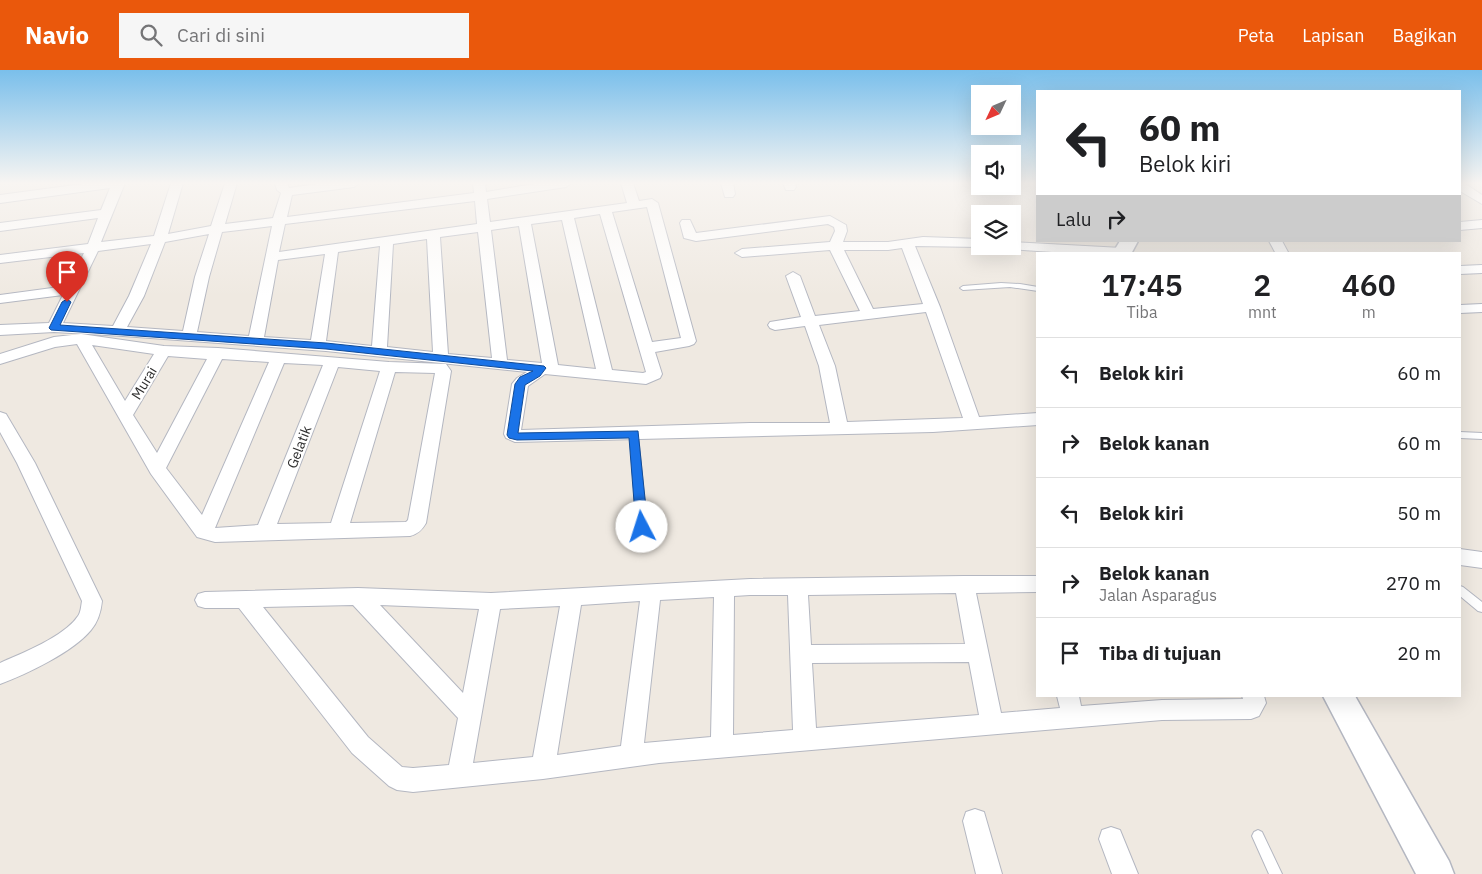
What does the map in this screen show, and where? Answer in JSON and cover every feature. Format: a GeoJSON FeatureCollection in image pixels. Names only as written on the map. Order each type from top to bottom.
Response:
{"type":"FeatureCollection","features":[{"type":"Feature","properties":{"kind":"main road"},"geometry":{"type":"LineString","coordinates":[[1339,697],[1436,874]]}},
{"type":"Feature","properties":{"kind":"street"},"geometry":{"type":"LineString","coordinates":[[0,227],[45,221]]}},
{"type":"Feature","properties":{"kind":"street"},"geometry":{"type":"LineString","coordinates":[[54,328],[93,247],[101,221]]}},
{"type":"Feature","properties":{"kind":"street"},"geometry":{"type":"LineString","coordinates":[[116,331],[131,308],[161,239],[166,221]]}},
{"type":"Feature","properties":{"kind":"street"},"geometry":{"type":"LineString","coordinates":[[189,336],[202,277],[220,221]]}},
{"type":"Feature","properties":{"kind":"street"},"geometry":{"type":"LineString","coordinates":[[255,342],[279,221]]}},
{"type":"Feature","properties":{"kind":"street"},"geometry":{"type":"LineString","coordinates":[[0,259],[161,239],[282,221]]}},
{"type":"Feature","properties":{"kind":"street"},"geometry":{"type":"LineString","coordinates":[[484,221],[500,364]]}},
{"type":"Feature","properties":{"kind":"street"},"geometry":{"type":"LineString","coordinates":[[273,257],[521,221]]}},
{"type":"Feature","properties":{"kind":"street"},"geometry":{"type":"LineString","coordinates":[[524,221],[546,369]]}},
{"type":"Feature","properties":{"kind":"street"},"geometry":{"type":"LineString","coordinates":[[569,221],[605,375]]}},
{"type":"Feature","properties":{"kind":"street"},"geometry":{"type":"LineString","coordinates":[[0,330],[54,328],[189,336],[441,357],[642,379],[652,377],[654,374],[608,221]]}},
{"type":"Feature","properties":{"kind":"street"},"geometry":{"type":"LineString","coordinates":[[646,348],[689,341],[658,221]]}},
{"type":"Feature","properties":{"kind":"street"},"geometry":{"type":"LineString","coordinates":[[686,223],[689,235],[696,237],[826,221]]}},
{"type":"Feature","properties":{"kind":"street"},"geometry":{"type":"LineString","coordinates":[[831,221],[840,226],[842,231],[835,246]]}},
{"type":"Feature","properties":{"kind":"street"},"geometry":{"type":"LineString","coordinates":[[1461,226],[1482,224]]}},
{"type":"Feature","properties":{"kind":"street"},"geometry":{"type":"LineString","coordinates":[[432,234],[441,357]]}},
{"type":"Feature","properties":{"kind":"street"},"geometry":{"type":"LineString","coordinates":[[378,352],[387,240]]}},
{"type":"Feature","properties":{"kind":"street"},"geometry":{"type":"LineString","coordinates":[[742,253],[835,246],[888,246],[924,241],[971,244]]}},
{"type":"Feature","properties":{"kind":"street"},"geometry":{"type":"LineString","coordinates":[[907,243],[932,307],[973,424]]}},
{"type":"Feature","properties":{"kind":"street"},"geometry":{"type":"LineString","coordinates":[[835,246],[868,313]]}},
{"type":"Feature","properties":{"kind":"street"},"geometry":{"type":"LineString","coordinates":[[1021,246],[1124,249]]}},
{"type":"Feature","properties":{"kind":"street"},"geometry":{"type":"LineString","coordinates":[[318,346],[332,248]]}},
{"type":"Feature","properties":{"kind":"street"},"geometry":{"type":"LineString","coordinates":[[1461,270],[1482,269]]}},
{"type":"Feature","properties":{"kind":"street"},"geometry":{"type":"LineString","coordinates":[[793,276],[827,366],[840,429]]}},
{"type":"Feature","properties":{"kind":"street"},"geometry":{"type":"LineString","coordinates":[[0,299],[73,289]]}},
{"type":"Feature","properties":{"kind":"street"},"geometry":{"type":"LineString","coordinates":[[775,326],[868,313],[932,307]]}},
{"type":"Feature","properties":{"kind":"street"},"geometry":{"type":"LineString","coordinates":[[1461,309],[1482,308]]}},
{"type":"Feature","properties":{"kind":"street"},"geometry":{"type":"LineString","coordinates":[[0,359],[54,342],[81,339],[164,351],[332,361],[390,367],[438,368],[443,371],[417,523],[410,530],[265,532],[215,535],[204,532],[157,469],[81,339]]}},
{"type":"Feature","properties":{"kind":"street","name":"Murai"},"geometry":{"type":"LineString","coordinates":[[125,415],[164,351]]}},
{"type":"Feature","properties":{"kind":"street"},"geometry":{"type":"LineString","coordinates":[[157,469],[218,353]]}},
{"type":"Feature","properties":{"kind":"street"},"geometry":{"type":"LineString","coordinates":[[204,532],[279,358]]}},
{"type":"Feature","properties":{"kind":"street","name":"Gelatik"},"geometry":{"type":"LineString","coordinates":[[265,532],[332,361]]}},
{"type":"Feature","properties":{"kind":"street"},"geometry":{"type":"LineString","coordinates":[[338,531],[390,367]]}},
{"type":"Feature","properties":{"kind":"street"},"geometry":{"type":"LineString","coordinates":[[546,369],[523,380],[520,384],[513,435],[634,434],[750,429],[840,429],[973,424],[1036,419]]}},
{"type":"Feature","properties":{"kind":"street"},"geometry":{"type":"LineString","coordinates":[[0,418],[26,464],[92,601],[91,611],[84,623],[73,635],[0,674]]}},
{"type":"Feature","properties":{"kind":"street"},"geometry":{"type":"LineString","coordinates":[[1461,557],[1482,560]]}},
{"type":"Feature","properties":{"kind":"street"},"geometry":{"type":"LineString","coordinates":[[964,584],[992,725]]}},
{"type":"Feature","properties":{"kind":"street"},"geometry":{"type":"LineString","coordinates":[[205,600],[358,596],[491,601],[724,588],[1036,584]]}},
{"type":"Feature","properties":{"kind":"street"},"geometry":{"type":"LineString","coordinates":[[798,586],[806,740]]}},
{"type":"Feature","properties":{"kind":"street"},"geometry":{"type":"LineString","coordinates":[[722,747],[724,588]]}},
{"type":"Feature","properties":{"kind":"street"},"geometry":{"type":"LineString","coordinates":[[631,756],[651,592]]}},
{"type":"Feature","properties":{"kind":"street"},"geometry":{"type":"LineString","coordinates":[[358,596],[470,715]]}},
{"type":"Feature","properties":{"kind":"street"},"geometry":{"type":"LineString","coordinates":[[543,768],[572,596]]}},
{"type":"Feature","properties":{"kind":"street"},"geometry":{"type":"LineString","coordinates":[[245,600],[360,745],[397,778],[413,780],[543,768],[631,756],[722,747],[1073,718],[1160,703],[1250,709],[1255,703],[1253,697]]}},
{"type":"Feature","properties":{"kind":"street"},"geometry":{"type":"LineString","coordinates":[[459,776],[491,601]]}},
{"type":"Feature","properties":{"kind":"street"},"geometry":{"type":"LineString","coordinates":[[801,654],[978,654]]}},
{"type":"Feature","properties":{"kind":"street"},"geometry":{"type":"LineString","coordinates":[[1068,697],[1073,718]]}},
{"type":"Feature","properties":{"kind":"street"},"geometry":{"type":"LineString","coordinates":[[975,822],[989,874]]}},
{"type":"Feature","properties":{"kind":"street"},"geometry":{"type":"LineString","coordinates":[[1112,839],[1125,874]]}},
{"type":"Feature","properties":{"kind":"lane"},"geometry":{"type":"LineString","coordinates":[[963,288],[993,285],[1028,286],[1036,288]]}},
{"type":"Feature","properties":{"kind":"lane"},"geometry":{"type":"LineString","coordinates":[[634,434],[642,527]]}},
{"type":"Feature","properties":{"kind":"lane"},"geometry":{"type":"LineString","coordinates":[[1461,435],[1482,436]]}},
{"type":"Feature","properties":{"kind":"lane"},"geometry":{"type":"LineString","coordinates":[[1461,591],[1482,608]]}},
{"type":"Feature","properties":{"kind":"lane"},"geometry":{"type":"LineString","coordinates":[[1258,836],[1276,874]]}},
{"type":"Feature","properties":{"kind":"route"},"geometry":{"type":"LineString","coordinates":[[67,302],[54,328],[123,331],[326,346],[541,368],[520,384],[512,434],[517,436],[634,434],[642,527]]}}]}
